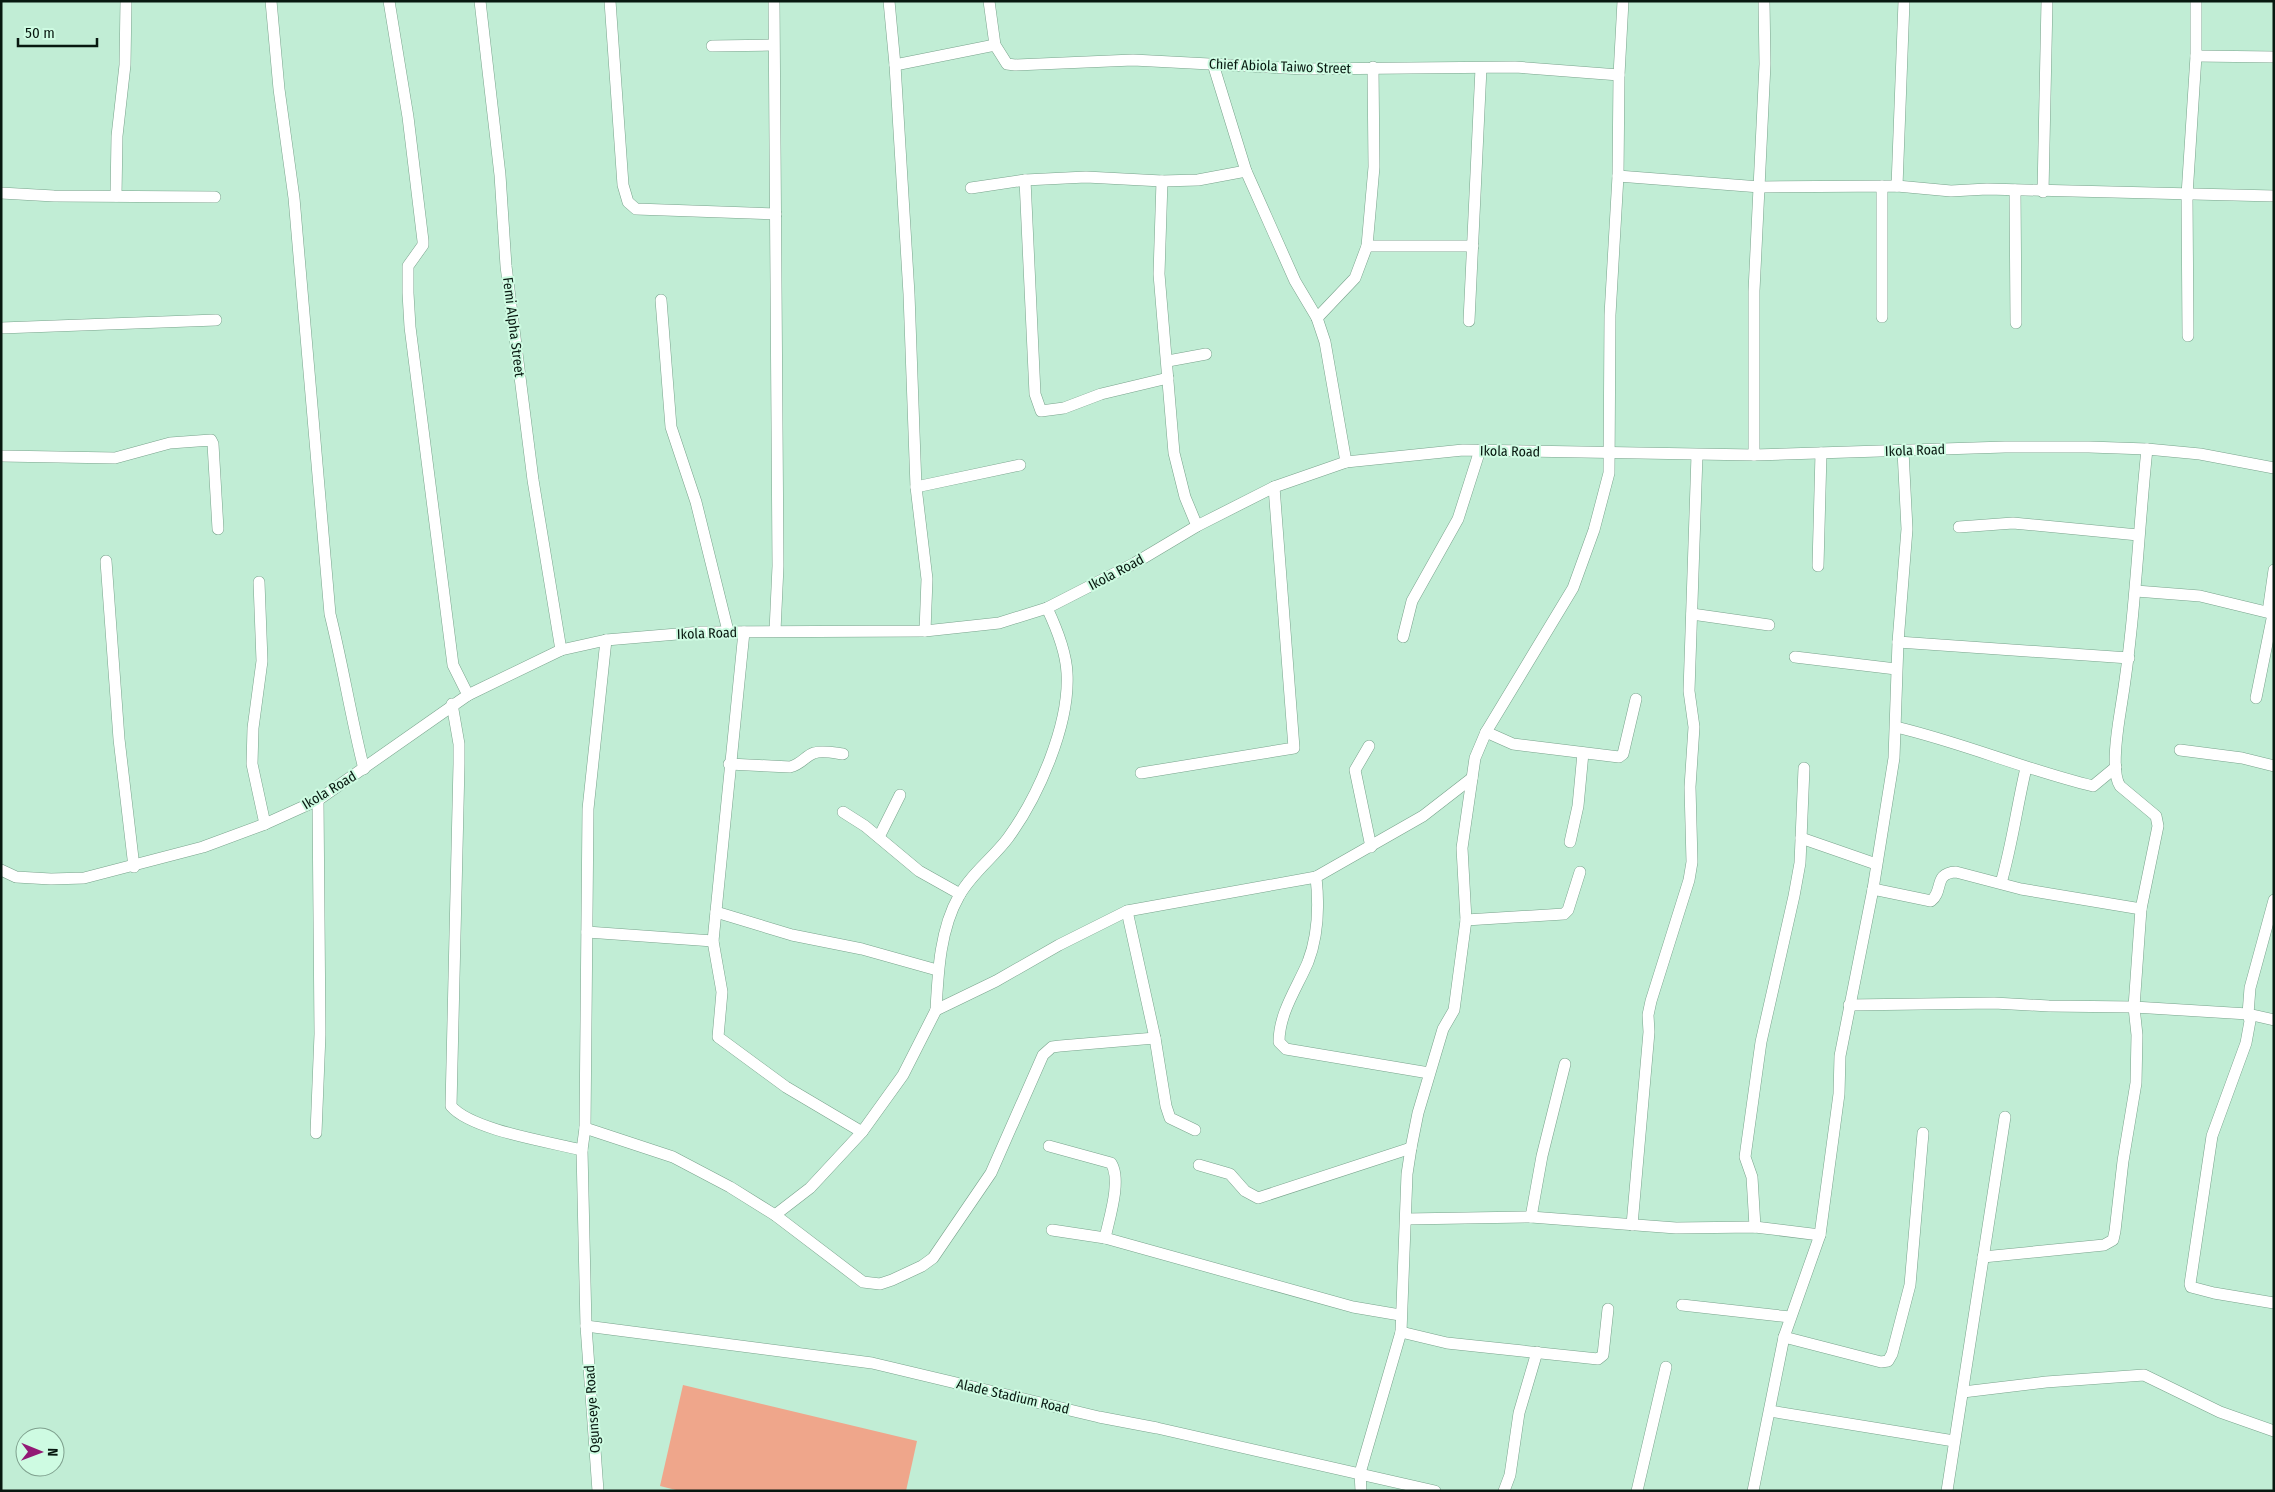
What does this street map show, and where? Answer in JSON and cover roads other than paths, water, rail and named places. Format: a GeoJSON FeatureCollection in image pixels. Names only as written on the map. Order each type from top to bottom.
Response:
{"type":"FeatureCollection","features":[{"type":"Feature","properties":{"kind":"street"},"geometry":{"type":"LineString","coordinates":[[116,196],[117,136],[125,65],[126,1]]}},
{"type":"Feature","properties":{"kind":"street"},"geometry":{"type":"LineString","coordinates":[[271,1],[279,89],[294,198],[330,614],[339,649],[350,715],[364,769]]}},
{"type":"Feature","properties":{"kind":"street"},"geometry":{"type":"LineString","coordinates":[[389,1],[408,117],[423,241],[423,245],[408,266],[410,327],[454,672],[468,695]]}},
{"type":"Feature","properties":{"kind":"street","name":"Femi Alpha Street"},"geometry":{"type":"LineString","coordinates":[[480,1],[500,175],[506,266],[530,461],[561,650]]}},
{"type":"Feature","properties":{"kind":"street"},"geometry":{"type":"LineString","coordinates":[[610,1],[624,185],[628,202],[636,209],[776,214]]}},
{"type":"Feature","properties":{"kind":"street"},"geometry":{"type":"LineString","coordinates":[[774,1],[778,566],[775,631]]}},
{"type":"Feature","properties":{"kind":"street"},"geometry":{"type":"LineString","coordinates":[[889,1],[895,65],[909,294],[916,487],[927,579],[925,631]]}},
{"type":"Feature","properties":{"kind":"street","name":"Chief Abiola Taiwo Street"},"geometry":{"type":"LineString","coordinates":[[989,1],[995,45],[1007,64],[1015,65],[1133,60],[1304,69],[1515,67],[1619,75]]}},
{"type":"Feature","properties":{"kind":"street"},"geometry":{"type":"LineString","coordinates":[[1360,1491],[1360,1473],[1401,1332],[1400,1315],[1411,1148],[1429,1073],[1443,1029],[1454,1010],[1466,920],[1462,848],[1475,758],[1486,732],[1573,588],[1594,530],[1609,473],[1610,314],[1618,176],[1619,75],[1623,1]]}},
{"type":"Feature","properties":{"kind":"street"},"geometry":{"type":"LineString","coordinates":[[1754,455],[1754,291],[1765,64],[1764,1]]}},
{"type":"Feature","properties":{"kind":"street"},"geometry":{"type":"LineString","coordinates":[[1897,186],[1904,1]]}},
{"type":"Feature","properties":{"kind":"street"},"geometry":{"type":"LineString","coordinates":[[2043,192],[2047,1]]}},
{"type":"Feature","properties":{"kind":"street"},"geometry":{"type":"LineString","coordinates":[[2188,336],[2187,195],[2196,56],[2196,1]]}},
{"type":"Feature","properties":{"kind":"street"},"geometry":{"type":"LineString","coordinates":[[712,46],[773,45]]}},
{"type":"Feature","properties":{"kind":"street"},"geometry":{"type":"LineString","coordinates":[[895,65],[995,45]]}},
{"type":"Feature","properties":{"kind":"street"},"geometry":{"type":"LineString","coordinates":[[2196,56],[2274,57]]}},
{"type":"Feature","properties":{"kind":"street"},"geometry":{"type":"LineString","coordinates":[[1213,64],[1246,171],[1295,281],[1318,318],[1329,363],[1346,462]]}},
{"type":"Feature","properties":{"kind":"street"},"geometry":{"type":"LineString","coordinates":[[1318,318],[1355,278],[1366,246],[1374,167],[1373,68]]}},
{"type":"Feature","properties":{"kind":"street"},"geometry":{"type":"LineString","coordinates":[[1469,321],[1481,68]]}},
{"type":"Feature","properties":{"kind":"street"},"geometry":{"type":"LineString","coordinates":[[971,188],[1025,180],[1086,177],[1162,181],[1198,180],[1246,171]]}},
{"type":"Feature","properties":{"kind":"street"},"geometry":{"type":"LineString","coordinates":[[1618,176],[1760,187],[1897,186],[1951,192],[2015,190],[2274,196]]}},
{"type":"Feature","properties":{"kind":"street"},"geometry":{"type":"LineString","coordinates":[[1025,180],[1036,394],[1041,411],[1064,408],[1101,394],[1168,378]]}},
{"type":"Feature","properties":{"kind":"street"},"geometry":{"type":"LineString","coordinates":[[1162,181],[1159,274],[1168,361],[1174,453],[1185,497],[1197,526]]}},
{"type":"Feature","properties":{"kind":"street"},"geometry":{"type":"LineString","coordinates":[[1882,186],[1882,317]]}},
{"type":"Feature","properties":{"kind":"street"},"geometry":{"type":"LineString","coordinates":[[2015,190],[2016,323]]}},
{"type":"Feature","properties":{"kind":"street"},"geometry":{"type":"LineString","coordinates":[[1,193],[215,197]]}},
{"type":"Feature","properties":{"kind":"street"},"geometry":{"type":"LineString","coordinates":[[1366,246],[1473,246]]}},
{"type":"Feature","properties":{"kind":"street"},"geometry":{"type":"LineString","coordinates":[[661,300],[671,427],[696,502],[728,631]]}},
{"type":"Feature","properties":{"kind":"street"},"geometry":{"type":"LineString","coordinates":[[1,328],[216,320]]}},
{"type":"Feature","properties":{"kind":"street"},"geometry":{"type":"LineString","coordinates":[[1168,361],[1206,354]]}},
{"type":"Feature","properties":{"kind":"street"},"geometry":{"type":"LineString","coordinates":[[1,456],[115,458],[170,443],[211,440],[216,471],[218,529]]}},
{"type":"Feature","properties":{"kind":"street","name":"Ikola Road"},"geometry":{"type":"LineString","coordinates":[[1,870],[16,877],[84,878],[203,846],[265,824],[318,800],[364,769],[452,704],[561,650],[606,640],[675,633],[728,631],[925,631],[998,622],[1047,608],[1134,563],[1197,526],[1274,488],[1346,462],[1437,452],[1480,450],[1754,455],[2005,447],[2147,449],[2200,454],[2274,468]]}},
{"type":"Feature","properties":{"kind":"street"},"geometry":{"type":"LineString","coordinates":[[1983,1257],[2104,1245],[2113,1240],[2136,1083],[2137,1035],[2134,1007],[2141,909],[2158,826],[2156,816],[2120,786],[2117,781],[2116,767],[2119,722],[2129,658],[2136,591],[2138,535],[2147,449]]}},
{"type":"Feature","properties":{"kind":"street"},"geometry":{"type":"LineString","coordinates":[[1403,637],[1412,601],[1458,518],[1480,450]]}},
{"type":"Feature","properties":{"kind":"street"},"geometry":{"type":"LineString","coordinates":[[1753,1491],[1784,1337],[1820,1235],[1839,1094],[1840,1056],[1873,889],[1894,758],[1896,669],[1907,529],[1902,451]]}},
{"type":"Feature","properties":{"kind":"street"},"geometry":{"type":"LineString","coordinates":[[1818,566],[1821,453]]}},
{"type":"Feature","properties":{"kind":"street"},"geometry":{"type":"LineString","coordinates":[[1632,1225],[1648,1015],[1669,938],[1689,880],[1692,862],[1690,787],[1694,727],[1689,691],[1697,455]]}},
{"type":"Feature","properties":{"kind":"street"},"geometry":{"type":"LineString","coordinates":[[916,487],[1020,465]]}},
{"type":"Feature","properties":{"kind":"street"},"geometry":{"type":"LineString","coordinates":[[1141,773],[1294,748],[1274,488]]}},
{"type":"Feature","properties":{"kind":"street"},"geometry":{"type":"LineString","coordinates":[[1959,527],[2013,523],[2138,535]]}},
{"type":"Feature","properties":{"kind":"street"},"geometry":{"type":"LineString","coordinates":[[106,560],[119,739],[134,866]]}},
{"type":"Feature","properties":{"kind":"street"},"geometry":{"type":"LineString","coordinates":[[2256,698],[2272,613],[2274,570]]}},
{"type":"Feature","properties":{"kind":"street"},"geometry":{"type":"LineString","coordinates":[[259,582],[262,661],[252,728],[252,764],[265,824]]}},
{"type":"Feature","properties":{"kind":"street"},"geometry":{"type":"LineString","coordinates":[[2136,591],[2200,596],[2272,613]]}},
{"type":"Feature","properties":{"kind":"street"},"geometry":{"type":"LineString","coordinates":[[775,1215],[810,1188],[862,1132],[903,1075],[936,1010],[937,970],[950,915],[960,894],[1015,828],[1048,766],[1067,698],[1065,662],[1047,608]]}},
{"type":"Feature","properties":{"kind":"street"},"geometry":{"type":"LineString","coordinates":[[1692,614],[1769,625]]}},
{"type":"Feature","properties":{"kind":"street"},"geometry":{"type":"LineString","coordinates":[[744,632],[729,764],[713,942],[722,992],[717,1033],[720,1041],[786,1087],[862,1132]]}},
{"type":"Feature","properties":{"kind":"street","name":"Ogunseye Road"},"geometry":{"type":"LineString","coordinates":[[598,1491],[586,1326],[582,1150],[585,1128],[588,809],[606,640]]}},
{"type":"Feature","properties":{"kind":"street"},"geometry":{"type":"LineString","coordinates":[[1898,642],[2129,658]]}},
{"type":"Feature","properties":{"kind":"street"},"geometry":{"type":"LineString","coordinates":[[1795,657],[1896,669]]}},
{"type":"Feature","properties":{"kind":"street"},"geometry":{"type":"LineString","coordinates":[[1486,732],[1513,744],[1618,758],[1622,755],[1636,699]]}},
{"type":"Feature","properties":{"kind":"street"},"geometry":{"type":"LineString","coordinates":[[452,704],[459,744],[459,764],[451,1106],[466,1119],[504,1131],[582,1150]]}},
{"type":"Feature","properties":{"kind":"street"},"geometry":{"type":"LineString","coordinates":[[1896,727],[2008,759],[2026,768],[2093,786],[2116,767]]}},
{"type":"Feature","properties":{"kind":"street"},"geometry":{"type":"LineString","coordinates":[[1369,746],[1356,770],[1371,847]]}},
{"type":"Feature","properties":{"kind":"street"},"geometry":{"type":"LineString","coordinates":[[2180,750],[2242,758],[2274,766]]}},
{"type":"Feature","properties":{"kind":"street"},"geometry":{"type":"LineString","coordinates":[[729,764],[790,767],[800,765],[812,753],[843,754]]}},
{"type":"Feature","properties":{"kind":"street"},"geometry":{"type":"LineString","coordinates":[[1570,842],[1578,806],[1583,753]]}},
{"type":"Feature","properties":{"kind":"street"},"geometry":{"type":"LineString","coordinates":[[1755,1227],[1752,1177],[1745,1157],[1761,1042],[1794,896],[1801,838],[1804,768]]}},
{"type":"Feature","properties":{"kind":"street"},"geometry":{"type":"LineString","coordinates":[[2001,884],[2010,853],[2016,810],[2026,768]]}},
{"type":"Feature","properties":{"kind":"street"},"geometry":{"type":"LineString","coordinates":[[936,1010],[996,981],[1059,945],[1126,911],[1316,877],[1423,816],[1472,778]]}},
{"type":"Feature","properties":{"kind":"street"},"geometry":{"type":"LineString","coordinates":[[879,837],[900,795]]}},
{"type":"Feature","properties":{"kind":"street"},"geometry":{"type":"LineString","coordinates":[[316,1133],[320,1034],[318,800]]}},
{"type":"Feature","properties":{"kind":"street"},"geometry":{"type":"LineString","coordinates":[[843,812],[879,837],[919,871],[960,894]]}},
{"type":"Feature","properties":{"kind":"street"},"geometry":{"type":"LineString","coordinates":[[1801,838],[1876,864]]}},
{"type":"Feature","properties":{"kind":"street"},"geometry":{"type":"LineString","coordinates":[[1466,920],[1564,914],[1568,910],[1580,872]]}},
{"type":"Feature","properties":{"kind":"street"},"geometry":{"type":"LineString","coordinates":[[1873,889],[1931,901],[1935,898],[1942,877],[1948,872],[1956,872],[2021,889],[2141,909]]}},
{"type":"Feature","properties":{"kind":"street"},"geometry":{"type":"LineString","coordinates":[[1316,877],[1318,890],[1316,933],[1308,960],[1288,1001],[1279,1032],[1279,1042],[1286,1049],[1429,1073]]}},
{"type":"Feature","properties":{"kind":"street"},"geometry":{"type":"LineString","coordinates":[[2274,900],[2253,974],[2248,1014],[2250,1020],[2246,1043],[2212,1136],[2190,1284],[2190,1287],[2214,1293],[2274,1303]]}},
{"type":"Feature","properties":{"kind":"street"},"geometry":{"type":"LineString","coordinates":[[1126,911],[1155,1038],[1166,1106],[1170,1118],[1195,1130]]}},
{"type":"Feature","properties":{"kind":"street"},"geometry":{"type":"LineString","coordinates":[[716,912],[792,935],[862,949],[937,970]]}},
{"type":"Feature","properties":{"kind":"street"},"geometry":{"type":"LineString","coordinates":[[587,932],[713,942]]}},
{"type":"Feature","properties":{"kind":"street"},"geometry":{"type":"LineString","coordinates":[[1849,1005],[1994,1003],[2134,1007],[2248,1014],[2274,1020]]}},
{"type":"Feature","properties":{"kind":"street"},"geometry":{"type":"LineString","coordinates":[[585,1128],[673,1157],[730,1187],[775,1215],[863,1282],[880,1284],[922,1266],[933,1258],[991,1173],[1043,1055],[1052,1048],[1060,1046],[1155,1038]]}},
{"type":"Feature","properties":{"kind":"street"},"geometry":{"type":"LineString","coordinates":[[1530,1217],[1542,1156],[1565,1064]]}},
{"type":"Feature","properties":{"kind":"street"},"geometry":{"type":"LineString","coordinates":[[1947,1491],[2005,1116]]}},
{"type":"Feature","properties":{"kind":"street"},"geometry":{"type":"LineString","coordinates":[[1784,1337],[1880,1362],[1888,1361],[1895,1346],[1910,1285],[1923,1133]]}},
{"type":"Feature","properties":{"kind":"street"},"geometry":{"type":"LineString","coordinates":[[1049,1146],[1112,1163],[1116,1171],[1116,1183],[1105,1238]]}},
{"type":"Feature","properties":{"kind":"street"},"geometry":{"type":"LineString","coordinates":[[1199,1165],[1230,1174],[1245,1191],[1258,1198],[1411,1148]]}},
{"type":"Feature","properties":{"kind":"street"},"geometry":{"type":"LineString","coordinates":[[1406,1219],[1530,1217],[1676,1228],[1755,1227],[1820,1235]]}},
{"type":"Feature","properties":{"kind":"street"},"geometry":{"type":"LineString","coordinates":[[1052,1230],[1105,1238],[1353,1307],[1400,1315]]}},
{"type":"Feature","properties":{"kind":"street"},"geometry":{"type":"LineString","coordinates":[[1682,1305],[1790,1317]]}},
{"type":"Feature","properties":{"kind":"street"},"geometry":{"type":"LineString","coordinates":[[1401,1332],[1447,1343],[1601,1358],[1603,1355],[1608,1309]]}},
{"type":"Feature","properties":{"kind":"street","name":"Alade Stadium Road"},"geometry":{"type":"LineString","coordinates":[[586,1326],[872,1363],[1099,1417],[1157,1428],[1435,1491]]}},
{"type":"Feature","properties":{"kind":"street"},"geometry":{"type":"LineString","coordinates":[[1504,1491],[1510,1475],[1519,1413],[1538,1352]]}},
{"type":"Feature","properties":{"kind":"street"},"geometry":{"type":"LineString","coordinates":[[1637,1491],[1666,1367]]}},
{"type":"Feature","properties":{"kind":"street"},"geometry":{"type":"LineString","coordinates":[[1963,1392],[2046,1382],[2144,1375],[2220,1412],[2274,1431]]}},
{"type":"Feature","properties":{"kind":"street"},"geometry":{"type":"LineString","coordinates":[[1770,1411],[1954,1441]]}}]}
